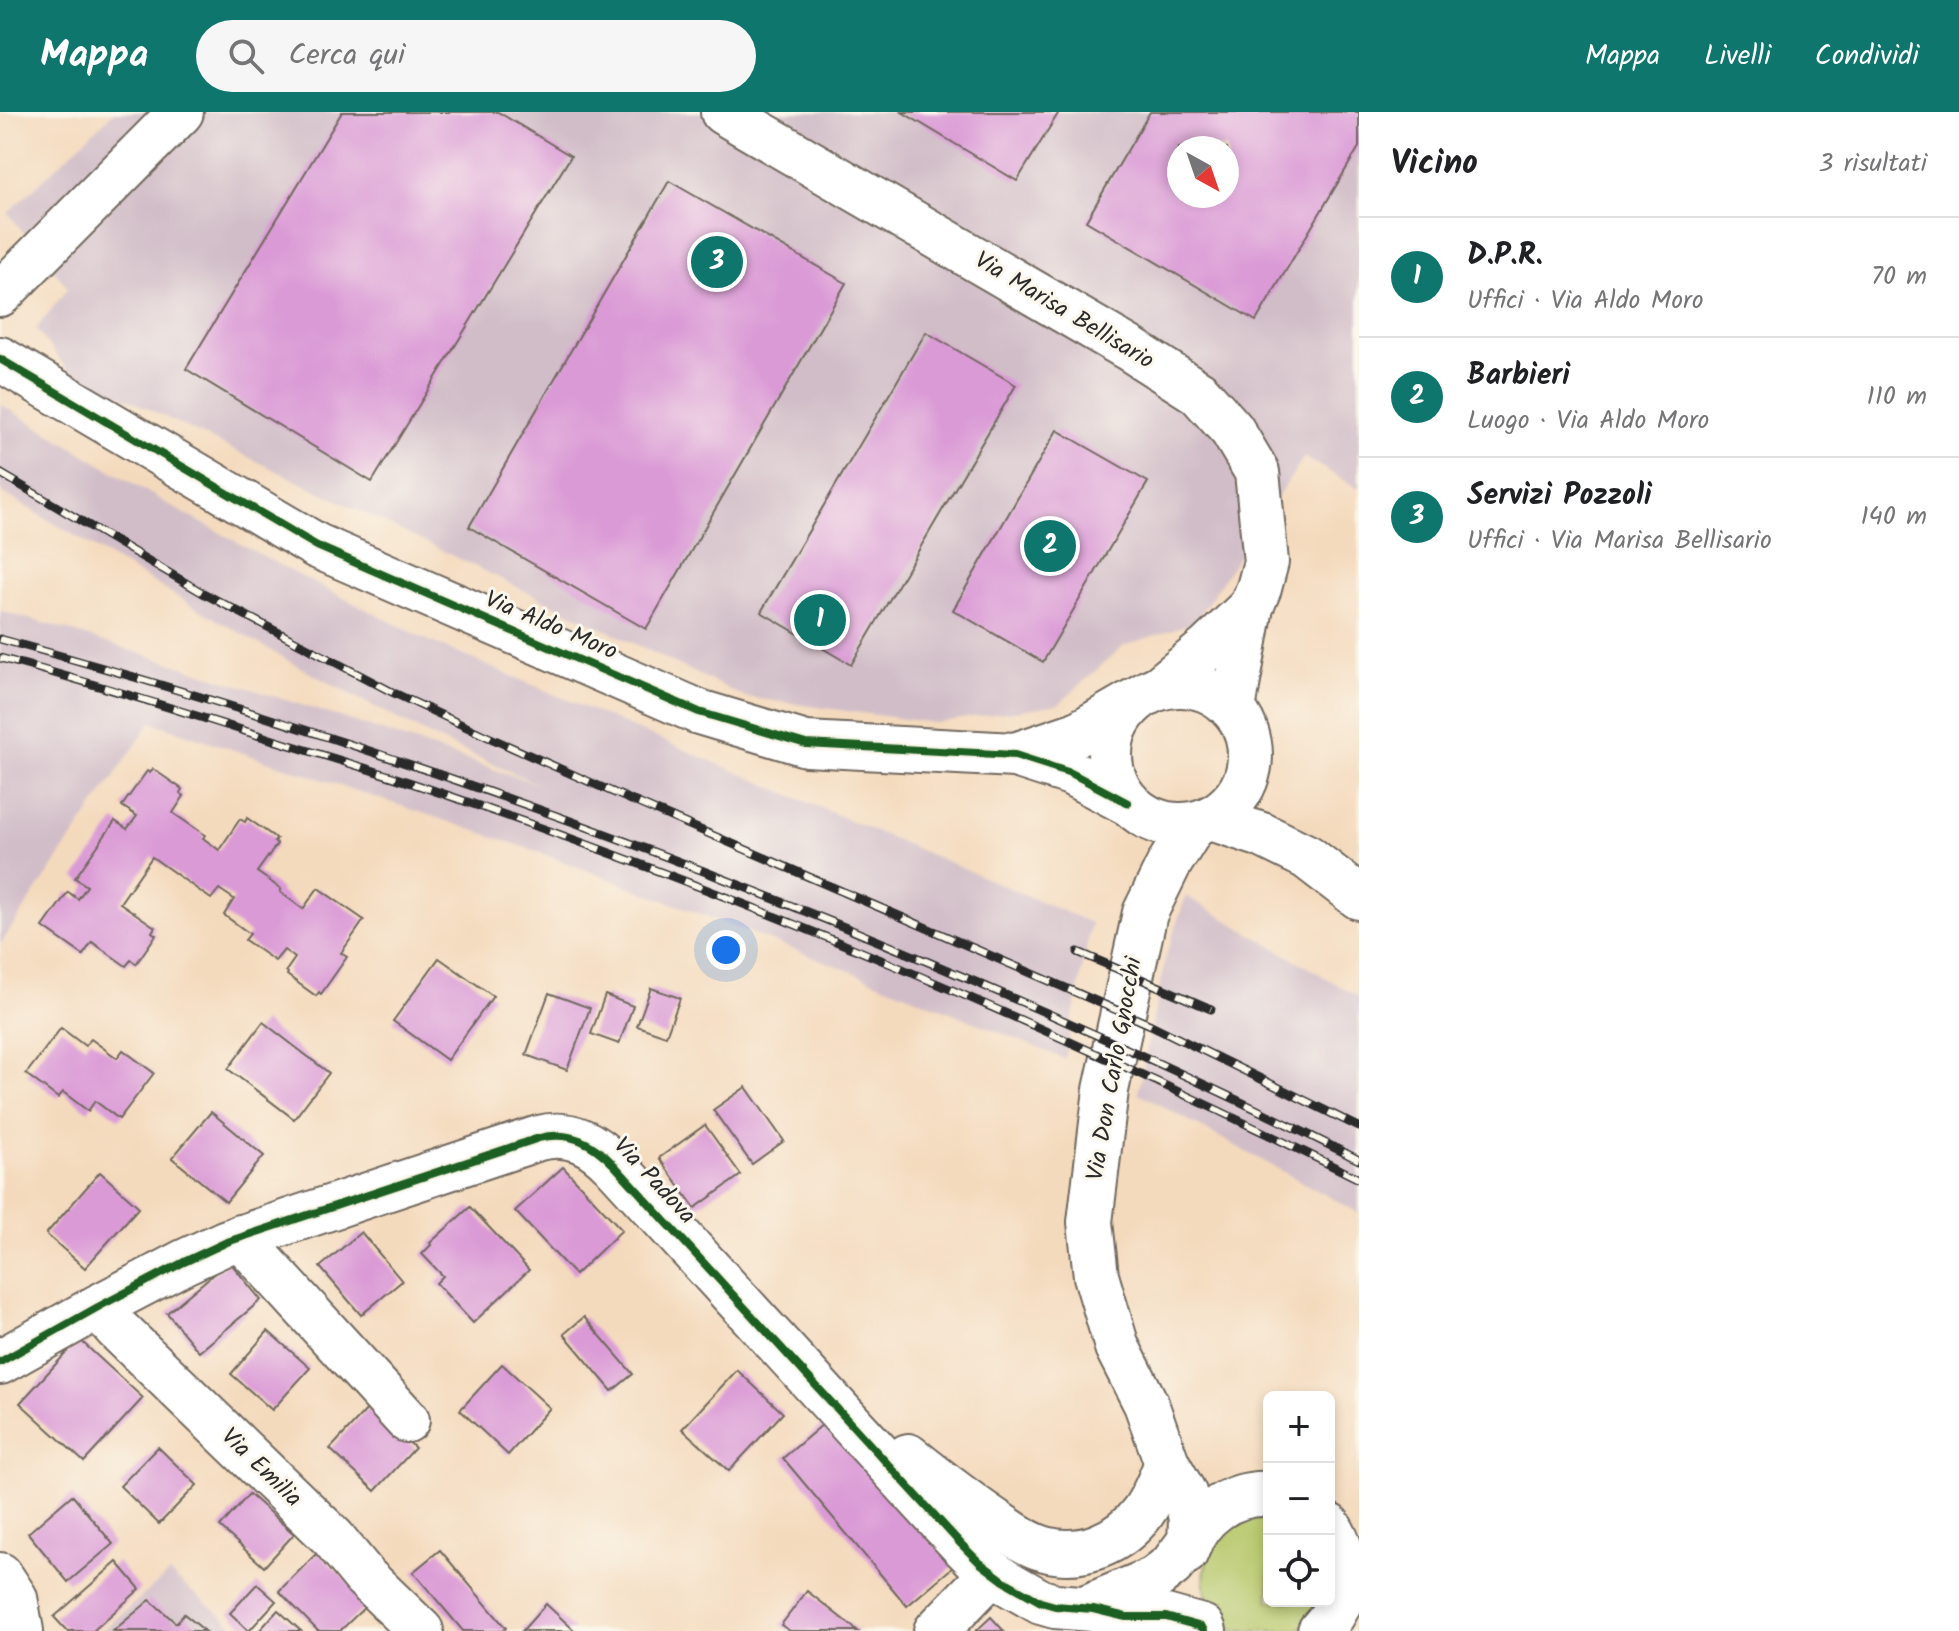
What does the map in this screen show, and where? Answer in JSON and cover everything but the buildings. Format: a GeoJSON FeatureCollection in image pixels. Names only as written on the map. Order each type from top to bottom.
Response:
{"type":"FeatureCollection","features":[{"type":"Feature","properties":{"kind":"street"},"geometry":{"type":"LineString","coordinates":[[0,294],[181,112]]}},
{"type":"Feature","properties":{"kind":"street","name":"Via Marisa Bellisario"},"geometry":{"type":"LineString","coordinates":[[723,112],[1116,341],[1199,393],[1232,430],[1257,472],[1266,562],[1251,607],[1233,709]]}},
{"type":"Feature","properties":{"kind":"street","name":"Via Aldo Moro"},"geometry":{"type":"LineString","coordinates":[[0,359],[317,546],[699,712],[806,744],[1015,755],[1071,773],[1132,806]]}},
{"type":"Feature","properties":{"kind":"street","name":"Via Marisa Bellisario"},"geometry":{"type":"LineString","coordinates":[[1148,694],[1209,647],[1251,607]]}},
{"type":"Feature","properties":{"kind":"street"},"geometry":{"type":"LineString","coordinates":[[1202,821],[1229,804],[1243,785],[1250,762],[1249,743],[1243,725],[1233,709],[1218,696],[1199,687],[1179,685],[1148,694],[1121,717],[1111,739],[1110,762],[1116,784],[1132,806],[1153,820],[1173,825],[1202,821],[1262,835],[1307,857],[1359,897]]}},
{"type":"Feature","properties":{"kind":"street","name":"Via Aldo Moro"},"geometry":{"type":"LineString","coordinates":[[1015,755],[1077,734],[1148,694]]}},
{"type":"Feature","properties":{"kind":"street"},"geometry":{"type":"LineString","coordinates":[[1250,762],[1307,857]]}},
{"type":"Feature","properties":{"kind":"street","name":"Via Don Carlo Gnocchi"},"geometry":{"type":"LineString","coordinates":[[1132,806],[1145,913]]}},
{"type":"Feature","properties":{"kind":"street","name":"Via Don Carlo Gnocchi"},"geometry":{"type":"LineString","coordinates":[[1190,1541],[1191,1521],[1184,1493],[1167,1463],[1146,1404],[1117,1347],[1096,1276],[1090,1222],[1106,1090],[1145,913],[1169,864],[1202,821]]}},
{"type":"Feature","properties":{"kind":"street","name":"Via Padova"},"geometry":{"type":"LineString","coordinates":[[0,1362],[184,1262],[240,1237],[539,1138],[557,1134],[574,1137],[594,1146],[614,1165],[961,1544],[992,1573],[1016,1589],[1055,1606],[1126,1617],[1166,1617],[1204,1630]]}},
{"type":"Feature","properties":{"kind":"street"},"geometry":{"type":"LineString","coordinates":[[240,1237],[407,1420]]}},
{"type":"Feature","properties":{"kind":"street","name":"Via Emilia"},"geometry":{"type":"LineString","coordinates":[[98,1307],[127,1339],[333,1538],[365,1577],[421,1631]]}},
{"type":"Feature","properties":{"kind":"street"},"geometry":{"type":"LineString","coordinates":[[826,1397],[845,1413],[880,1433],[995,1521],[1044,1549],[1085,1551],[1104,1545],[1119,1535],[1144,1511],[1167,1463]]}},
{"type":"Feature","properties":{"kind":"street"},"geometry":{"type":"LineString","coordinates":[[1146,1404],[1165,1432],[1199,1466],[1231,1486],[1262,1493]]}},
{"type":"Feature","properties":{"kind":"street"},"geometry":{"type":"LineString","coordinates":[[1080,1608],[1154,1579],[1172,1565],[1205,1517],[1228,1501],[1262,1493]]}},
{"type":"Feature","properties":{"kind":"street"},"geometry":{"type":"LineString","coordinates":[[1320,1631],[1332,1619],[1343,1595],[1345,1568],[1334,1535]]}},
{"type":"Feature","properties":{"kind":"street"},"geometry":{"type":"LineString","coordinates":[[1190,1541],[1183,1563],[1183,1586],[1189,1607],[1204,1630]]}},
{"type":"Feature","properties":{"kind":"street"},"geometry":{"type":"LineString","coordinates":[[936,1631],[992,1573]]}},
{"type":"Feature","properties":{"kind":"street"},"geometry":{"type":"LineString","coordinates":[[0,1575],[15,1598],[21,1631]]}},
{"type":"Feature","properties":{"kind":"shaded area"},"geometry":{"type":"Polygon","coordinates":[[[114,112],[1359,112],[1359,489],[1304,457],[1195,622],[1123,646],[1059,704],[934,723],[745,697],[68,370],[36,329],[68,288],[8,213],[114,112]]]}},
{"type":"Feature","properties":{"kind":"shaded area"},"geometry":{"type":"Polygon","coordinates":[[[0,404],[176,509],[427,640],[1091,923],[1065,1059],[840,967],[533,850],[151,722],[0,945],[0,611],[367,726],[540,785],[430,736],[310,673],[0,491],[0,404]]]}},
{"type":"Feature","properties":{"kind":"shaded area"},"geometry":{"type":"Polygon","coordinates":[[[1186,896],[1359,997],[1359,1213],[1138,1093],[1166,955],[1186,896]]]}},
{"type":"Feature","properties":{"kind":"shaded area"},"geometry":{"type":"Polygon","coordinates":[[[169,1573],[241,1631],[102,1631],[169,1573]]]}},
{"type":"Feature","properties":{"kind":"green space"},"geometry":{"type":"Polygon","coordinates":[[[1263,1518],[1263,1607],[1317,1607],[1305,1625],[1295,1631],[1235,1631],[1214,1612],[1205,1585],[1208,1557],[1224,1533],[1240,1523],[1263,1518]]]}},
{"type":"Feature","properties":{"kind":"railway"},"geometry":{"type":"LineString","coordinates":[[0,473],[203,593],[394,693],[601,787],[1151,1025],[1359,1127]]}},
{"type":"Feature","properties":{"kind":"railway"},"geometry":{"type":"LineString","coordinates":[[0,639],[118,672],[352,745],[699,869],[1036,1008],[1359,1160]]}},
{"type":"Feature","properties":{"kind":"railway"},"geometry":{"type":"LineString","coordinates":[[0,658],[398,778],[676,878],[792,923],[1021,1020],[1359,1179]]}},
{"type":"Feature","properties":{"kind":"railway"},"geometry":{"type":"LineString","coordinates":[[1078,952],[1211,1009]]}},
{"type":"Feature","properties":{"kind":"cycle path"},"geometry":{"type":"LineString","coordinates":[[0,359],[317,546],[699,712],[806,744],[1015,755],[1071,773],[1128,803]]}},
{"type":"Feature","properties":{"kind":"cycle path"},"geometry":{"type":"LineString","coordinates":[[0,1362],[98,1307],[227,1242],[539,1138],[571,1137],[598,1150],[614,1165],[980,1563],[1041,1602],[1126,1617],[1166,1617],[1202,1627],[1204,1631]]}},
{"type":"Feature","properties":{"kind":"place","name":"Servizi Pozzoli"},"geometry":{"type":"Point","coordinates":[717,262]}},
{"type":"Feature","properties":{"kind":"place","name":"Barbieri"},"geometry":{"type":"Point","coordinates":[1050,546]}},
{"type":"Feature","properties":{"kind":"place","name":"D.P.R."},"geometry":{"type":"Point","coordinates":[820,620]}}]}
